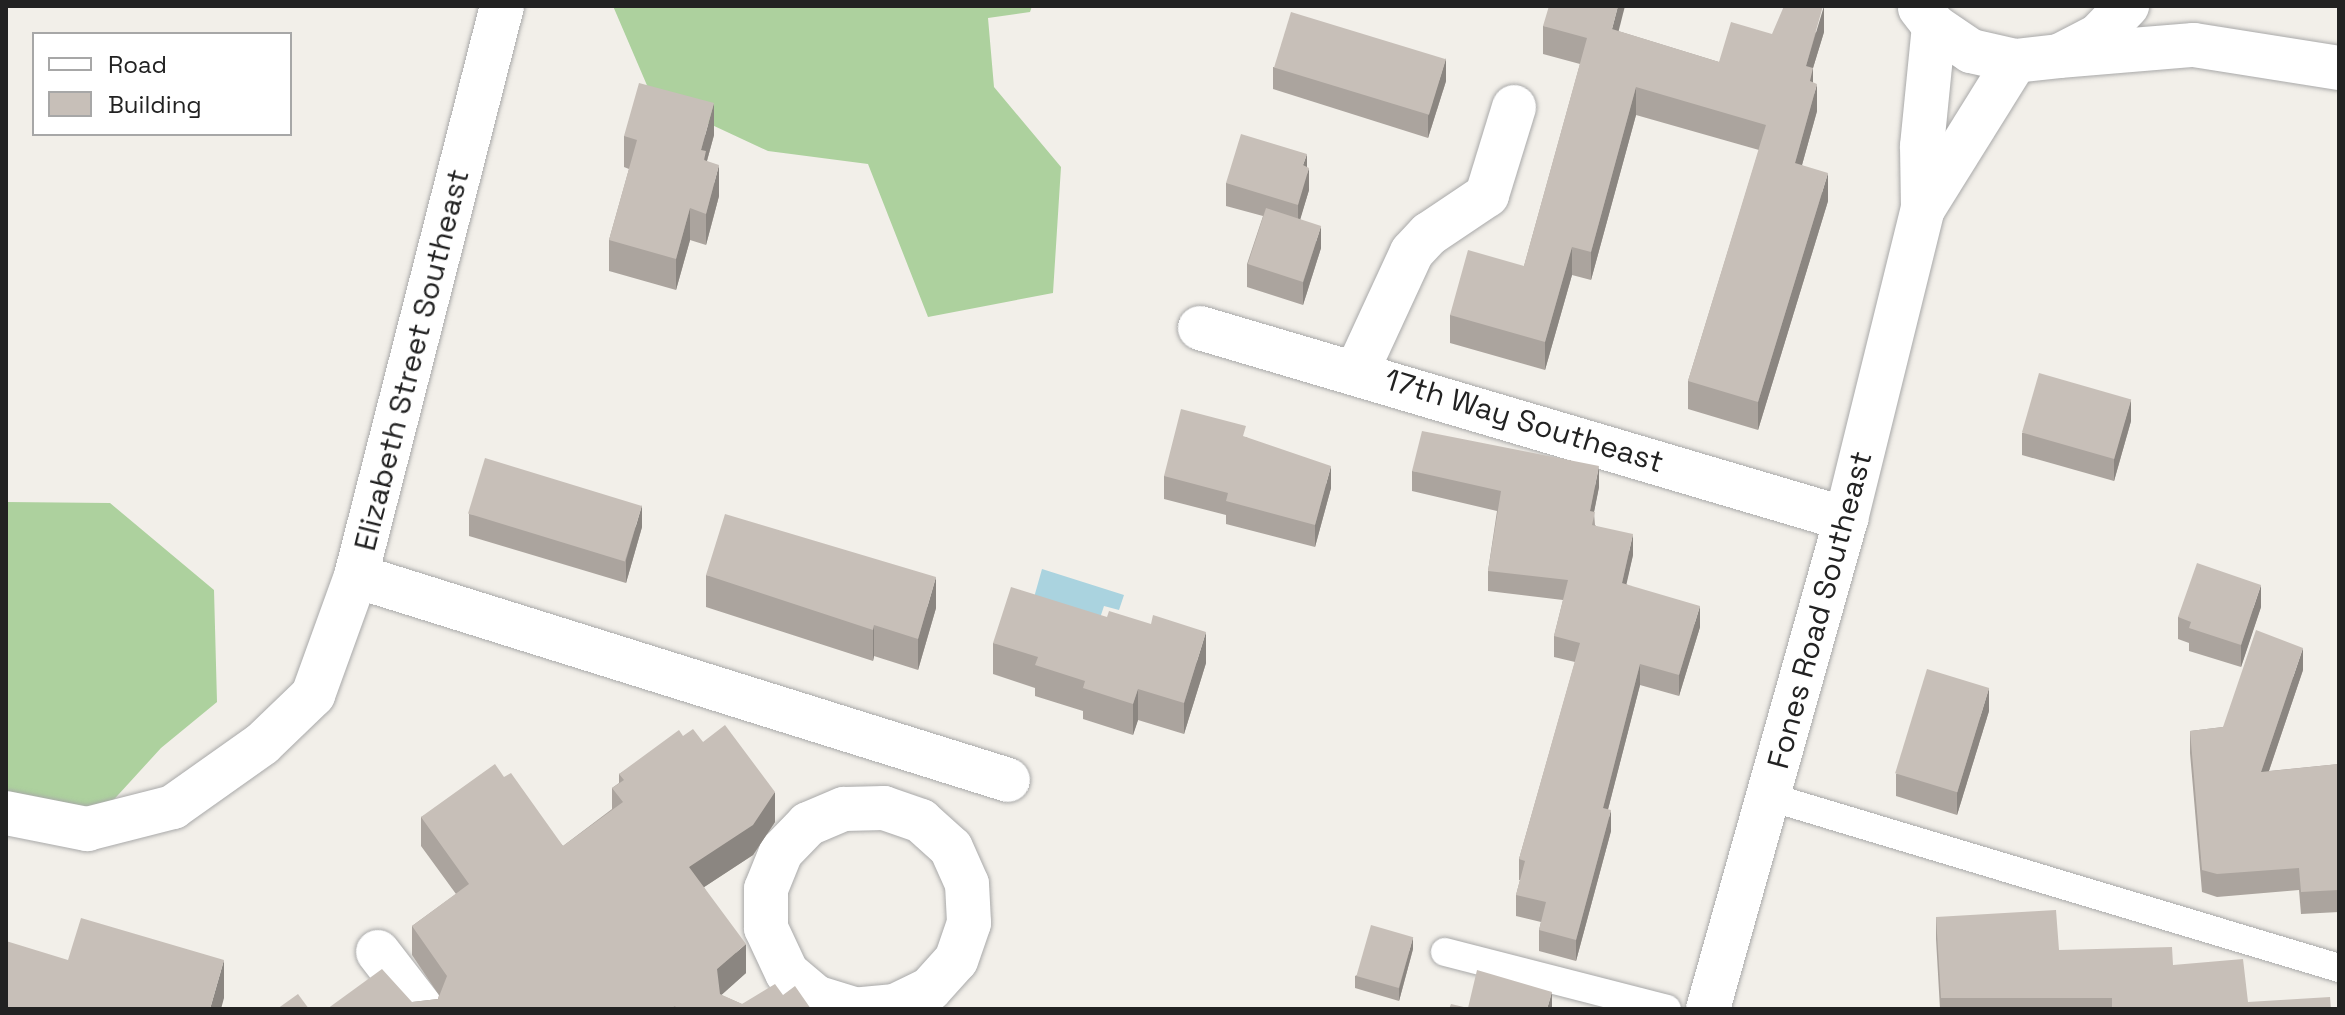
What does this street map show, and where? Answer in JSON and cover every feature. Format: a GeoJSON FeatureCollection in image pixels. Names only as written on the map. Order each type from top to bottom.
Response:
{"type":"FeatureCollection","features":[{"type":"Feature","properties":{"kind":"street","name":"Elizabeth Street Southeast"},"geometry":{"type":"LineString","coordinates":[[6,813],[87,829],[173,807],[262,744],[313,695],[356,576],[502,6]]}},
{"type":"Feature","properties":{"kind":"street"},"geometry":{"type":"LineString","coordinates":[[2059,56],[2098,36],[2127,6]]}},
{"type":"Feature","properties":{"kind":"street"},"geometry":{"type":"LineString","coordinates":[[1927,16],[1971,51],[2015,61],[2194,45],[2339,68]]}},
{"type":"Feature","properties":{"kind":"street","name":"Fones Road Southeast"},"geometry":{"type":"LineString","coordinates":[[1708,1009],[1846,519],[1923,209],[1927,16]]}},
{"type":"Feature","properties":{"kind":"street","name":"Fones Road Southeast"},"geometry":{"type":"LineString","coordinates":[[1923,209],[2015,61]]}},
{"type":"Feature","properties":{"kind":"street"},"geometry":{"type":"LineString","coordinates":[[1357,371],[1412,252],[1429,234],[1487,195],[1514,107]]}},
{"type":"Feature","properties":{"kind":"street","name":"17th Way Southeast"},"geometry":{"type":"LineString","coordinates":[[1200,328],[1357,371],[1846,519]]}},
{"type":"Feature","properties":{"kind":"street"},"geometry":{"type":"LineString","coordinates":[[356,576],[1008,780]]}},
{"type":"Feature","properties":{"kind":"street"},"geometry":{"type":"LineString","coordinates":[[884,808],[921,821],[956,860],[967,884],[969,923],[956,960],[930,989],[895,1006],[857,1009],[817,998],[787,973],[766,928],[766,889],[781,852],[808,824],[844,809],[884,808]]}},
{"type":"Feature","properties":{"kind":"street"},"geometry":{"type":"LineString","coordinates":[[378,952],[422,1009]]}},
{"type":"Feature","properties":{"kind":"street"},"geometry":{"type":"LineString","coordinates":[[752,1000],[787,973]]}},
{"type":"Feature","properties":{"kind":"lane"},"geometry":{"type":"LineString","coordinates":[[1770,797],[2339,968]]}},
{"type":"Feature","properties":{"kind":"lane"},"geometry":{"type":"LineString","coordinates":[[1445,952],[1667,1009]]}},
{"type":"Feature","properties":{"kind":"green space"},"geometry":{"type":"Polygon","coordinates":[[[613,6],[1032,6],[1030,12],[988,18],[994,87],[1061,167],[1053,293],[928,317],[868,164],[768,151],[652,97],[613,6]]]}},
{"type":"Feature","properties":{"kind":"green space"},"geometry":{"type":"Polygon","coordinates":[[[6,502],[110,503],[214,590],[217,702],[161,748],[87,829],[6,813],[6,502]]]}},
{"type":"Feature","properties":{"kind":"water"},"geometry":{"type":"Polygon","coordinates":[[[1042,569],[1124,595],[1119,610],[1104,606],[1099,621],[1033,601],[1042,569]]]}},
{"type":"Feature","properties":{"kind":"building"},"geometry":{"type":"Polygon","coordinates":[[[1549,6],[1618,6],[1612,29],[1719,62],[1731,22],[1772,34],[1784,6],[1823,6],[1806,66],[1813,68],[1810,81],[1817,84],[1795,163],[1828,173],[1758,402],[1688,381],[1766,125],[1636,87],[1591,252],[1572,247],[1545,342],[1450,315],[1468,250],[1524,266],[1587,38],[1543,26],[1549,6]]]}},
{"type":"Feature","properties":{"kind":"building"},"geometry":{"type":"Polygon","coordinates":[[[1291,12],[1446,59],[1429,115],[1274,67],[1291,12]]]}},
{"type":"Feature","properties":{"kind":"building"},"geometry":{"type":"Polygon","coordinates":[[[639,83],[714,103],[701,150],[706,151],[704,160],[719,165],[706,214],[690,208],[676,259],[609,240],[637,140],[624,136],[639,83]]]}},
{"type":"Feature","properties":{"kind":"building"},"geometry":{"type":"Polygon","coordinates":[[[1241,134],[1307,154],[1303,165],[1309,168],[1298,205],[1226,183],[1241,134]]]}},
{"type":"Feature","properties":{"kind":"building"},"geometry":{"type":"Polygon","coordinates":[[[1266,208],[1321,226],[1303,282],[1248,264],[1266,208]]]}},
{"type":"Feature","properties":{"kind":"building"},"geometry":{"type":"Polygon","coordinates":[[[2039,373],[2131,399],[2114,459],[2022,433],[2039,373]]]}},
{"type":"Feature","properties":{"kind":"building"},"geometry":{"type":"Polygon","coordinates":[[[1181,409],[1246,426],[1243,436],[1331,466],[1315,525],[1226,501],[1228,493],[1164,476],[1181,409]]]}},
{"type":"Feature","properties":{"kind":"building"},"geometry":{"type":"Polygon","coordinates":[[[1422,431],[1599,466],[1590,511],[1595,512],[1592,525],[1633,534],[1622,583],[1700,606],[1679,675],[1640,664],[1603,808],[1611,810],[1576,940],[1539,930],[1546,902],[1516,895],[1525,861],[1519,859],[1580,643],[1554,636],[1568,580],[1488,571],[1501,491],[1412,471],[1422,431]]]}},
{"type":"Feature","properties":{"kind":"building"},"geometry":{"type":"Polygon","coordinates":[[[485,458],[642,506],[625,561],[468,513],[485,458]]]}},
{"type":"Feature","properties":{"kind":"building"},"geometry":{"type":"Polygon","coordinates":[[[725,514],[936,577],[918,639],[874,625],[873,630],[706,575],[725,514]]]}},
{"type":"Feature","properties":{"kind":"building"},"geometry":{"type":"Polygon","coordinates":[[[2197,563],[2261,585],[2241,645],[2189,628],[2191,622],[2178,617],[2197,563]]]}},
{"type":"Feature","properties":{"kind":"building"},"geometry":{"type":"Polygon","coordinates":[[[1011,587],[1107,617],[1109,611],[1151,624],[1153,615],[1206,632],[1184,703],[1138,689],[1133,704],[1083,688],[1085,681],[1035,665],[1038,657],[993,643],[1011,587]]]}},
{"type":"Feature","properties":{"kind":"building"},"geometry":{"type":"Polygon","coordinates":[[[2256,630],[2303,648],[2261,772],[2339,764],[2339,890],[2301,892],[2299,868],[2217,874],[2202,870],[2190,731],[2223,727],[2256,630]]]}},
{"type":"Feature","properties":{"kind":"building"},"geometry":{"type":"Polygon","coordinates":[[[1927,669],[1989,688],[1957,792],[1895,773],[1927,669]]]}},
{"type":"Feature","properties":{"kind":"building"},"geometry":{"type":"Polygon","coordinates":[[[725,725],[775,792],[753,825],[689,867],[746,944],[717,969],[720,994],[742,1004],[775,984],[783,995],[795,986],[811,1009],[677,1009],[675,1006],[670,1009],[327,1009],[382,969],[412,1002],[438,999],[447,976],[412,926],[469,884],[421,817],[495,764],[504,777],[511,773],[563,846],[623,802],[612,788],[624,780],[619,774],[679,730],[683,736],[693,729],[703,742],[725,725]]]}},
{"type":"Feature","properties":{"kind":"building"},"geometry":{"type":"Polygon","coordinates":[[[2056,910],[2059,950],[2172,947],[2173,965],[2243,959],[2248,1002],[2330,997],[2331,1009],[2112,1009],[2112,998],[1941,998],[1936,917],[2056,910]]]}},
{"type":"Feature","properties":{"kind":"building"},"geometry":{"type":"Polygon","coordinates":[[[81,918],[224,960],[210,1009],[6,1009],[6,941],[68,960],[81,918]]]}},
{"type":"Feature","properties":{"kind":"building"},"geometry":{"type":"Polygon","coordinates":[[[1371,925],[1413,937],[1399,988],[1356,976],[1371,925]]]}},
{"type":"Feature","properties":{"kind":"building"},"geometry":{"type":"Polygon","coordinates":[[[1477,970],[1552,992],[1547,1009],[1449,1009],[1451,1004],[1468,1008],[1477,970]]]}},
{"type":"Feature","properties":{"kind":"building"},"geometry":{"type":"Polygon","coordinates":[[[298,994],[309,1009],[277,1009],[298,994]]]}}]}
